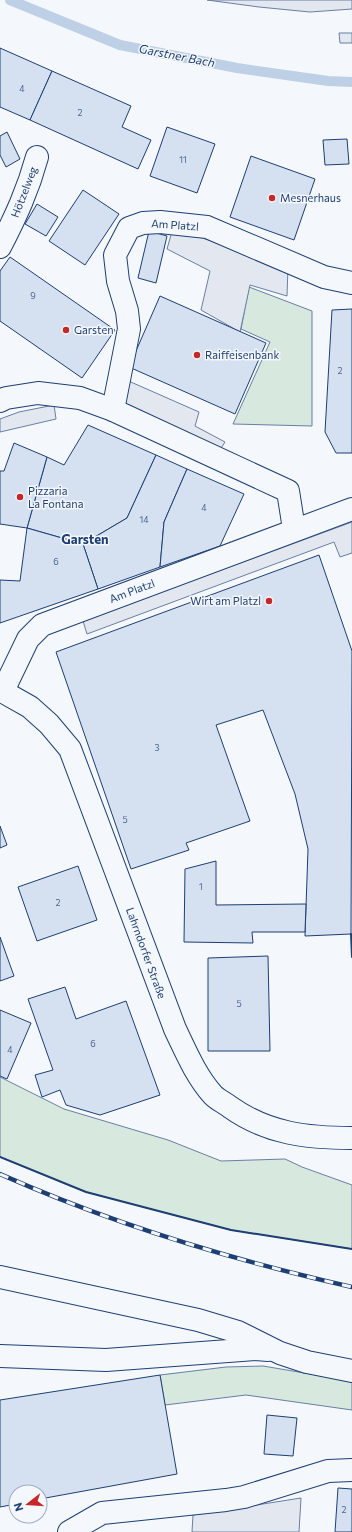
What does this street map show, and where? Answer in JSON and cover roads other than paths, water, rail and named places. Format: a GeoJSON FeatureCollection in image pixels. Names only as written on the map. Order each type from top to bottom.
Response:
{"type":"FeatureCollection","features":[{"type":"Feature","properties":{"kind":"street","name":"Hötzelweg"},"geometry":{"type":"LineString","coordinates":[[0,246],[19,210],[37,157]]}},
{"type":"Feature","properties":{"kind":"street","name":"Am Platzl"},"geometry":{"type":"LineString","coordinates":[[112,410],[129,329],[127,311],[118,281],[115,255],[129,228],[143,223],[160,222],[207,227],[324,276],[352,283]]}},
{"type":"Feature","properties":{"kind":"street"},"geometry":{"type":"LineString","coordinates":[[2,395],[38,392],[80,398],[112,410],[288,491],[294,530]]}},
{"type":"Feature","properties":{"kind":"street","name":"Am Platzl"},"geometry":{"type":"LineString","coordinates":[[1,691],[28,639],[42,625],[352,509]]}},
{"type":"Feature","properties":{"kind":"street","name":"Lahrndorfer Straße"},"geometry":{"type":"LineString","coordinates":[[1,691],[30,707],[49,724],[70,749],[175,1029],[195,1071],[214,1095],[234,1110],[258,1124],[293,1134],[328,1138],[352,1138]]}},
{"type":"Feature","properties":{"kind":"street"},"geometry":{"type":"LineString","coordinates":[[0,1277],[198,1320],[238,1332],[280,1353]]}},
{"type":"Feature","properties":{"kind":"street"},"geometry":{"type":"LineString","coordinates":[[0,1356],[106,1360],[256,1349],[280,1353],[308,1362],[352,1371]]}},
{"type":"Feature","properties":{"kind":"street"},"geometry":{"type":"LineString","coordinates":[[69,1532],[102,1513],[244,1497],[328,1471],[352,1470]]}},
{"type":"Feature","properties":{"kind":"waterway","name":"Garstner Bach"},"geometry":{"type":"LineString","coordinates":[[10,0],[120,45],[237,68],[328,81],[352,82]]}},
{"type":"Feature","properties":{"kind":"railway"},"geometry":{"type":"LineString","coordinates":[[0,1174],[129,1225],[218,1253],[352,1287]]}},
{"type":"Feature","properties":{"kind":"place","name":"Mesnerhaus"},"geometry":{"type":"Point","coordinates":[272,198]}},
{"type":"Feature","properties":{"kind":"place","name":"Garsten"},"geometry":{"type":"Point","coordinates":[66,330]}},
{"type":"Feature","properties":{"kind":"place","name":"Raiffeisenbank"},"geometry":{"type":"Point","coordinates":[197,355]}},
{"type":"Feature","properties":{"kind":"place","name":"Pizzaria La Fontana"},"geometry":{"type":"Point","coordinates":[20,497]}},
{"type":"Feature","properties":{"kind":"place","name":"Wirt am Platzl"},"geometry":{"type":"Point","coordinates":[269,601]}},
{"type":"Feature","properties":{"kind":"district","name":"Garsten"},"geometry":{"type":"Point","coordinates":[85,539]}}]}
